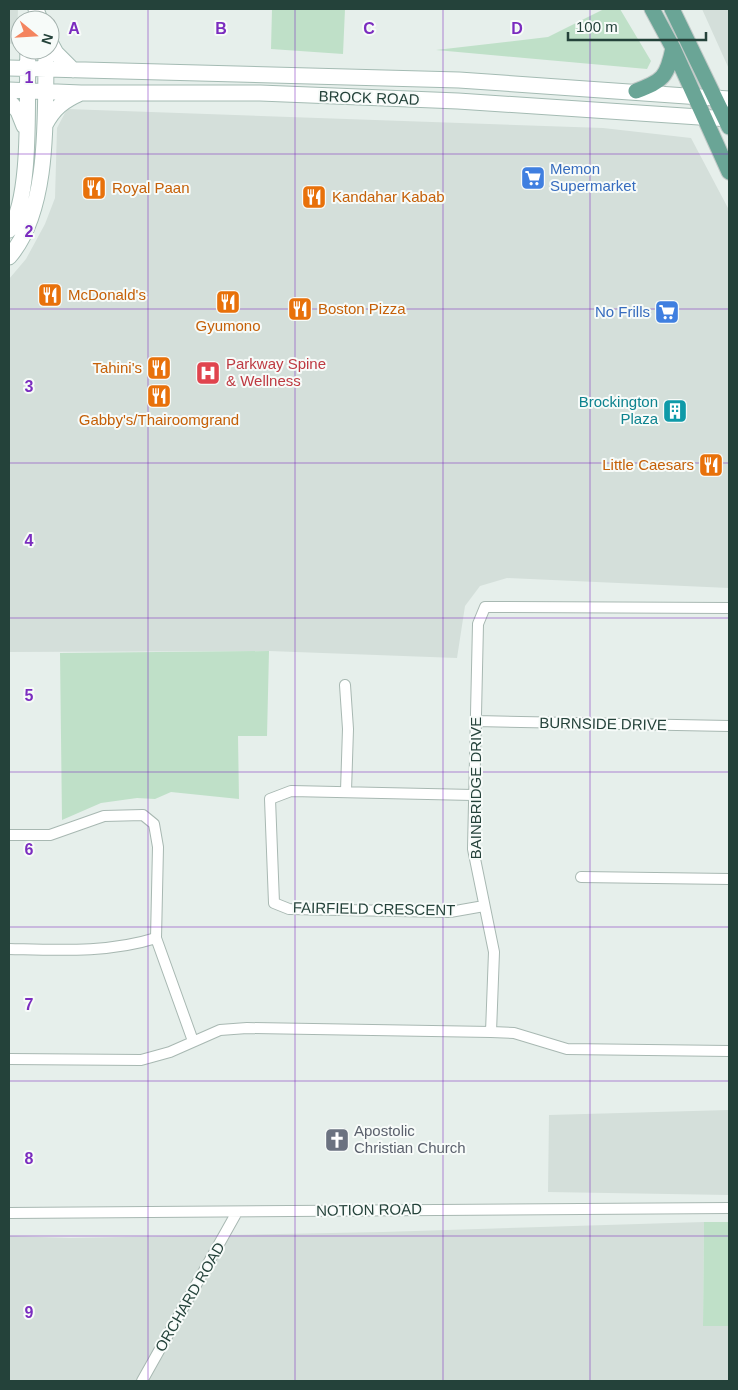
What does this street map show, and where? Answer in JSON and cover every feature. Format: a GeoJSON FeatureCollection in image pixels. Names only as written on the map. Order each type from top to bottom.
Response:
{"type":"FeatureCollection","features":[{"type":"Feature","properties":{"kind":"main road"},"geometry":{"type":"LineString","coordinates":[[652,9],[673,48],[729,172]]}},
{"type":"Feature","properties":{"kind":"main road"},"geometry":{"type":"LineString","coordinates":[[672,9],[723,99],[728,122]]}},
{"type":"Feature","properties":{"kind":"main road"},"geometry":{"type":"LineString","coordinates":[[636,92],[654,84],[665,76],[673,48]]}},
{"type":"Feature","properties":{"kind":"main road"},"geometry":{"type":"LineString","coordinates":[[60,57],[73,70]]}},
{"type":"Feature","properties":{"kind":"main road"},"geometry":{"type":"LineString","coordinates":[[9,257],[30,224],[40,183],[46,91],[33,60]]}},
{"type":"Feature","properties":{"kind":"main road"},"geometry":{"type":"LineString","coordinates":[[37,60],[37,68]]}},
{"type":"Feature","properties":{"kind":"main road"},"geometry":{"type":"LineString","coordinates":[[9,230],[15,221],[20,196],[27,137],[26,90],[41,60]]}},
{"type":"Feature","properties":{"kind":"main road","name":"BROCK ROAD"},"geometry":{"type":"LineString","coordinates":[[9,68],[459,80],[723,99]]}},
{"type":"Feature","properties":{"kind":"main road"},"geometry":{"type":"LineString","coordinates":[[260,93],[261,74]]}},
{"type":"Feature","properties":{"kind":"main road","name":"BROCK ROAD"},"geometry":{"type":"LineString","coordinates":[[9,90],[81,93],[260,93],[541,105],[704,118],[728,122]]}},
{"type":"Feature","properties":{"kind":"main road"},"geometry":{"type":"LineString","coordinates":[[44,129],[52,112],[63,102],[81,93]]}},
{"type":"Feature","properties":{"kind":"main road"},"geometry":{"type":"LineString","coordinates":[[9,101],[18,111],[27,137]]}},
{"type":"Feature","properties":{"kind":"street","name":"BAINBRIDGE DRIVE"},"geometry":{"type":"LineString","coordinates":[[491,1032],[494,952],[473,849],[478,624],[485,607],[729,608]]}},
{"type":"Feature","properties":{"kind":"street"},"geometry":{"type":"LineString","coordinates":[[345,685],[348,729],[346,791]]}},
{"type":"Feature","properties":{"kind":"street","name":"BURNSIDE DRIVE"},"geometry":{"type":"LineString","coordinates":[[476,722],[729,726]]}},
{"type":"Feature","properties":{"kind":"street","name":"FAIRFIELD CRESCENT"},"geometry":{"type":"LineString","coordinates":[[473,796],[346,791],[291,791],[270,799],[274,903],[289,909],[415,912],[450,912],[484,906]]}},
{"type":"Feature","properties":{"kind":"street"},"geometry":{"type":"LineString","coordinates":[[9,835],[50,835],[104,816],[143,815],[154,824],[158,847],[156,938],[193,1042]]}},
{"type":"Feature","properties":{"kind":"street"},"geometry":{"type":"LineString","coordinates":[[581,877],[729,879]]}},
{"type":"Feature","properties":{"kind":"street"},"geometry":{"type":"LineString","coordinates":[[9,949],[63,950],[128,947],[156,938]]}},
{"type":"Feature","properties":{"kind":"street"},"geometry":{"type":"LineString","coordinates":[[9,1059],[141,1060],[170,1052],[220,1030],[247,1028],[514,1033],[567,1049],[729,1051]]}},
{"type":"Feature","properties":{"kind":"street","name":"NOTION ROAD"},"geometry":{"type":"LineString","coordinates":[[9,1213],[465,1208],[729,1208]]}},
{"type":"Feature","properties":{"kind":"street","name":"ORCHARD ROAD"},"geometry":{"type":"LineString","coordinates":[[142,1381],[237,1212]]}},
{"type":"Feature","properties":{"kind":"shaded area"},"geometry":{"type":"Polygon","coordinates":[[[9,9],[18,9],[10,10],[9,44],[9,9]]]}},
{"type":"Feature","properties":{"kind":"shaded area"},"geometry":{"type":"Polygon","coordinates":[[[702,9],[729,9],[729,69],[702,9]]]}},
{"type":"Feature","properties":{"kind":"shaded area"},"geometry":{"type":"Polygon","coordinates":[[[67,109],[603,128],[691,138],[729,210],[729,588],[507,578],[480,586],[465,606],[457,658],[269,651],[9,652],[9,279],[26,259],[45,224],[55,198],[57,128],[67,109]]]}},
{"type":"Feature","properties":{"kind":"shaded area"},"geometry":{"type":"Polygon","coordinates":[[[729,1110],[729,1195],[548,1192],[549,1115],[729,1110]]]}},
{"type":"Feature","properties":{"kind":"shaded area"},"geometry":{"type":"Polygon","coordinates":[[[704,1222],[703,1326],[729,1326],[729,1381],[9,1381],[9,1236],[71,1238],[383,1232],[704,1222]]]}},
{"type":"Feature","properties":{"kind":"green space"},"geometry":{"type":"Polygon","coordinates":[[[272,9],[345,9],[343,54],[271,49],[272,9]]]}},
{"type":"Feature","properties":{"kind":"green space"},"geometry":{"type":"Polygon","coordinates":[[[604,9],[620,9],[651,61],[647,69],[436,50],[548,37],[604,9]]]}},
{"type":"Feature","properties":{"kind":"green space"},"geometry":{"type":"Polygon","coordinates":[[[269,651],[267,736],[238,736],[239,799],[171,792],[155,799],[137,798],[101,803],[62,820],[60,653],[269,651]]]}},
{"type":"Feature","properties":{"kind":"green space"},"geometry":{"type":"Polygon","coordinates":[[[704,1222],[729,1222],[729,1326],[703,1326],[704,1222]]]}},
{"type":"Feature","properties":{"kind":"place","name":"Memon Supermarket"},"geometry":{"type":"Point","coordinates":[533,178]}},
{"type":"Feature","properties":{"kind":"place","name":"Royal Paan"},"geometry":{"type":"Point","coordinates":[94,188]}},
{"type":"Feature","properties":{"kind":"place","name":"Kandahar Kabab"},"geometry":{"type":"Point","coordinates":[314,197]}},
{"type":"Feature","properties":{"kind":"place","name":"McDonald's"},"geometry":{"type":"Point","coordinates":[50,295]}},
{"type":"Feature","properties":{"kind":"place","name":"Gyumono"},"geometry":{"type":"Point","coordinates":[228,302]}},
{"type":"Feature","properties":{"kind":"place","name":"Boston Pizza"},"geometry":{"type":"Point","coordinates":[300,309]}},
{"type":"Feature","properties":{"kind":"place","name":"No Frills"},"geometry":{"type":"Point","coordinates":[667,312]}},
{"type":"Feature","properties":{"kind":"place","name":"Tahini's"},"geometry":{"type":"Point","coordinates":[159,368]}},
{"type":"Feature","properties":{"kind":"place","name":"Parkway Spine & Wellness"},"geometry":{"type":"Point","coordinates":[208,373]}},
{"type":"Feature","properties":{"kind":"place","name":"Gabby's/Thairoomgrand"},"geometry":{"type":"Point","coordinates":[159,396]}},
{"type":"Feature","properties":{"kind":"place","name":"Brockington Plaza"},"geometry":{"type":"Point","coordinates":[675,411]}},
{"type":"Feature","properties":{"kind":"place","name":"Little Caesars"},"geometry":{"type":"Point","coordinates":[711,465]}},
{"type":"Feature","properties":{"kind":"place","name":"Apostolic Christian Church"},"geometry":{"type":"Point","coordinates":[337,1140]}}]}
